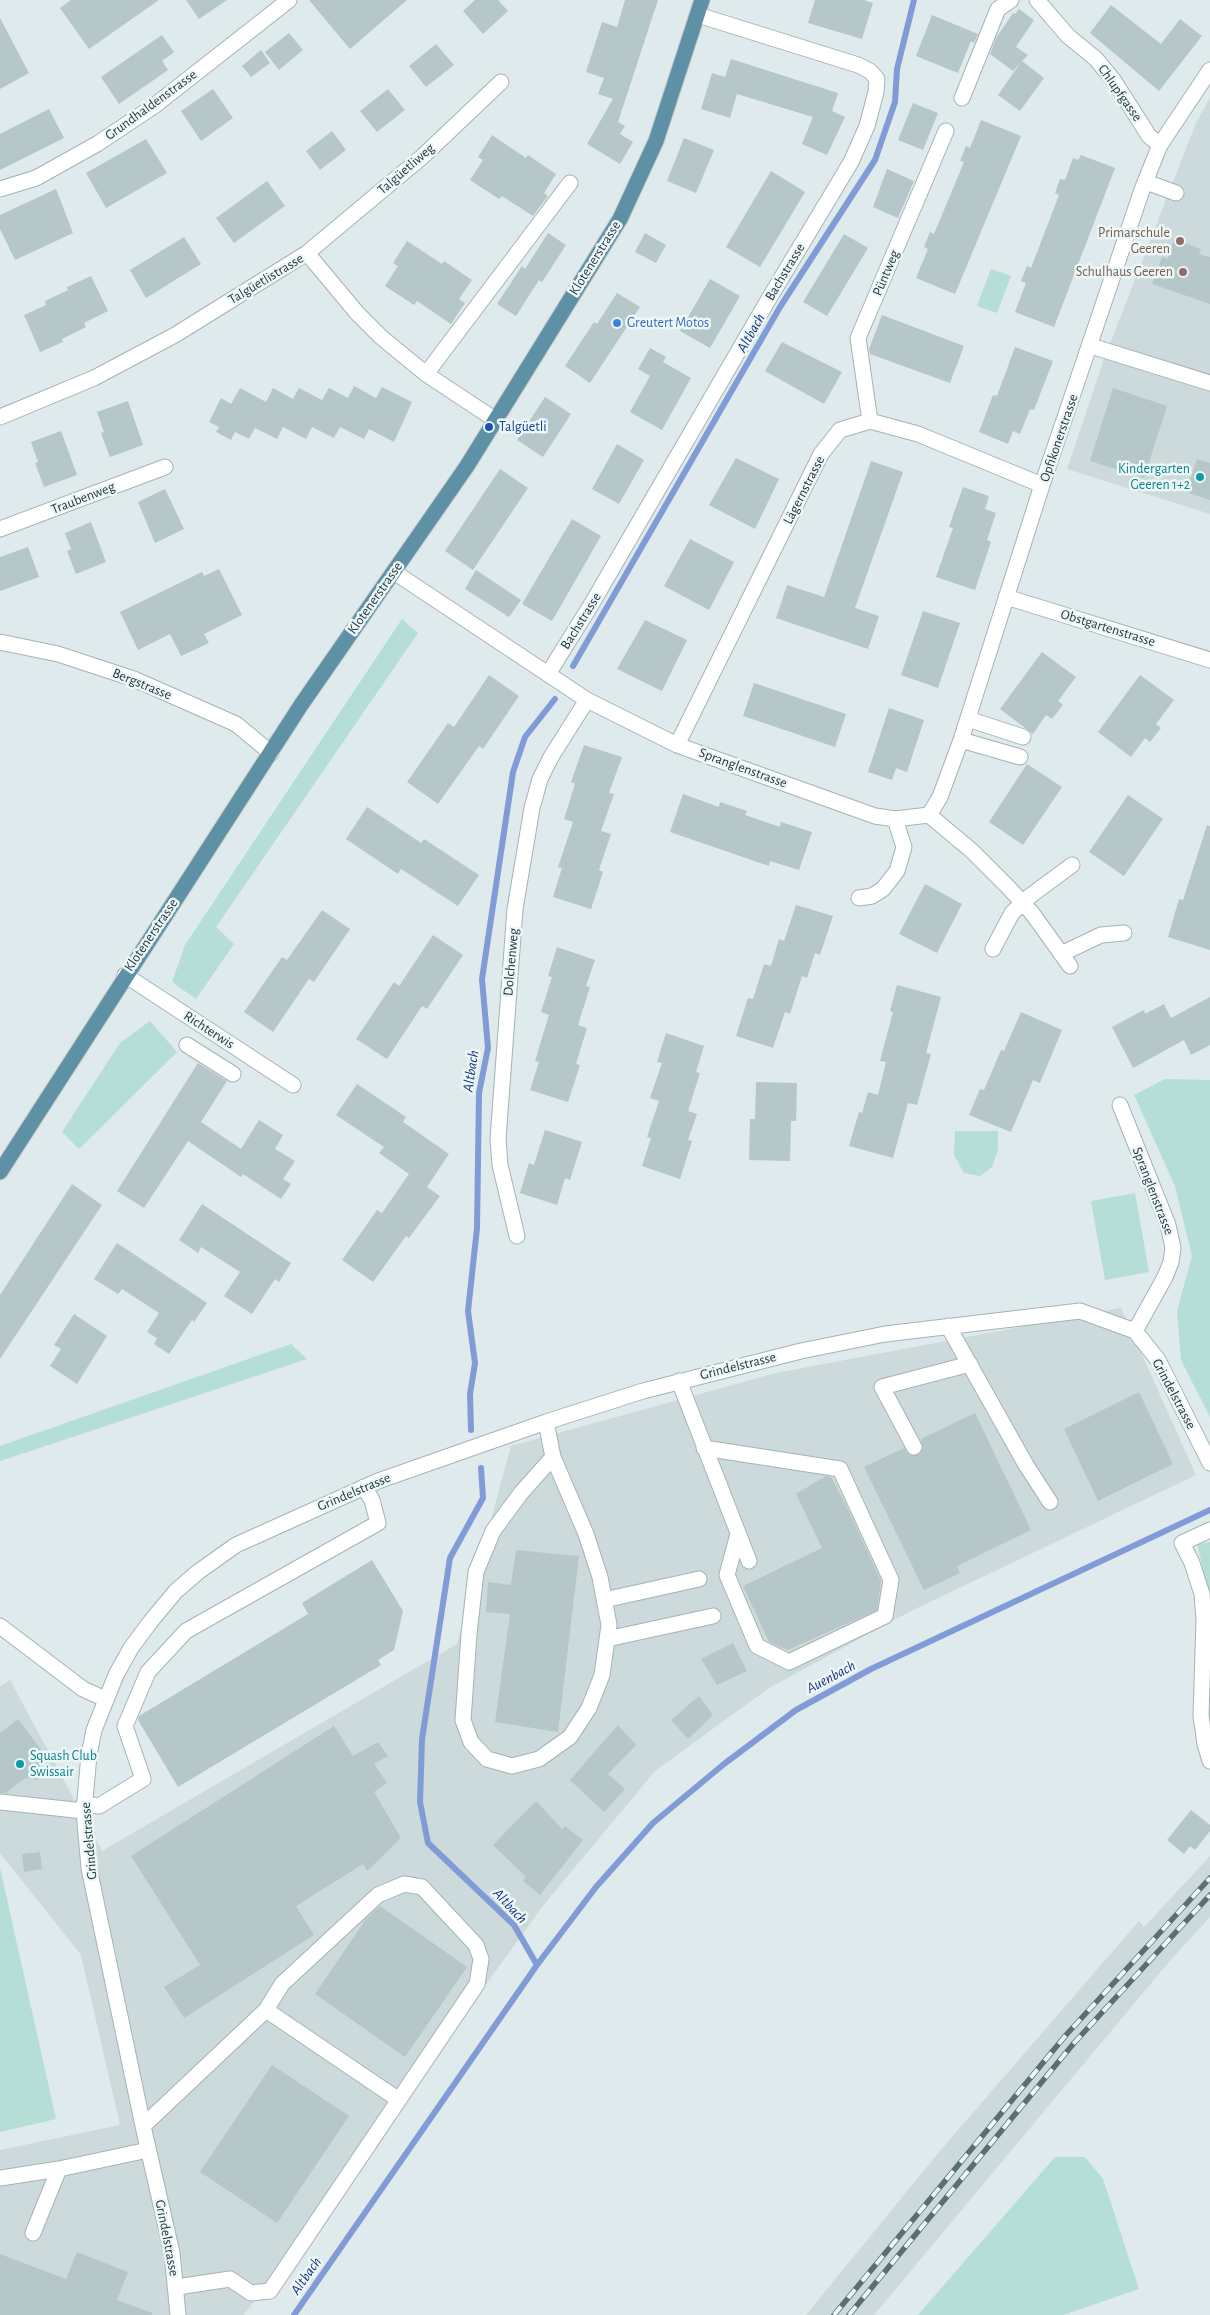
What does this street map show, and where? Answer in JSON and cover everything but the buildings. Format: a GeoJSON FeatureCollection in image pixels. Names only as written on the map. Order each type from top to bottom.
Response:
{"type":"FeatureCollection","features":[{"type":"Feature","properties":{"kind":"main road","name":"Klotenerstrasse"},"geometry":{"type":"LineString","coordinates":[[0,1172],[125,975],[301,705],[466,466],[620,219],[656,141],[700,7]]}},
{"type":"Feature","properties":{"kind":"street","name":"Grundhaldenstrasse"},"geometry":{"type":"LineString","coordinates":[[0,189],[36,178],[97,144],[146,112],[289,0]]}},
{"type":"Feature","properties":{"kind":"street"},"geometry":{"type":"LineString","coordinates":[[962,98],[998,9],[1010,0]]}},
{"type":"Feature","properties":{"kind":"street","name":"Chlupfgasse"},"geometry":{"type":"LineString","coordinates":[[1037,0],[1068,36],[1096,59],[1114,81],[1149,136],[1160,145]]}},
{"type":"Feature","properties":{"kind":"street","name":"Bachstrasse"},"geometry":{"type":"LineString","coordinates":[[548,674],[591,605],[767,302],[851,162],[867,126],[876,92],[876,79],[870,71],[858,65],[700,7]]}},
{"type":"Feature","properties":{"kind":"street","name":"Opfikonerstrasse"},"geometry":{"type":"LineString","coordinates":[[929,815],[940,797],[961,740],[1042,485],[1146,182],[1160,145],[1204,91],[1210,70]]}},
{"type":"Feature","properties":{"kind":"street","name":"Talgüetliweg"},"geometry":{"type":"LineString","coordinates":[[307,253],[422,157],[501,82]]}},
{"type":"Feature","properties":{"kind":"street","name":"Püntweg"},"geometry":{"type":"LineString","coordinates":[[870,421],[858,338],[946,131]]}},
{"type":"Feature","properties":{"kind":"street"},"geometry":{"type":"LineString","coordinates":[[1146,182],[1176,192]]}},
{"type":"Feature","properties":{"kind":"street"},"geometry":{"type":"LineString","coordinates":[[426,374],[570,183]]}},
{"type":"Feature","properties":{"kind":"street","name":"Talgüetlistrasse"},"geometry":{"type":"LineString","coordinates":[[0,417],[94,378],[175,335],[307,253],[357,313],[381,337],[426,374],[494,420]]}},
{"type":"Feature","properties":{"kind":"street"},"geometry":{"type":"LineString","coordinates":[[1091,346],[1210,383]]}},
{"type":"Feature","properties":{"kind":"street"},"geometry":{"type":"LineString","coordinates":[[870,421],[918,434],[1042,485]]}},
{"type":"Feature","properties":{"kind":"street","name":"Lägernstrasse"},"geometry":{"type":"LineString","coordinates":[[677,745],[821,454],[840,430],[870,421]]}},
{"type":"Feature","properties":{"kind":"street","name":"Traubenweg"},"geometry":{"type":"LineString","coordinates":[[0,529],[165,467]]}},
{"type":"Feature","properties":{"kind":"street","name":"Spranglenstrasse"},"geometry":{"type":"LineString","coordinates":[[394,572],[587,700],[677,745],[875,816],[895,819],[929,815]]}},
{"type":"Feature","properties":{"kind":"street","name":"Obstgartenstrasse"},"geometry":{"type":"LineString","coordinates":[[1006,597],[1210,660]]}},
{"type":"Feature","properties":{"kind":"street","name":"Bergstrasse"},"geometry":{"type":"LineString","coordinates":[[0,642],[58,654],[134,679],[236,724],[271,753]]}},
{"type":"Feature","properties":{"kind":"street","name":"Dolchenweg"},"geometry":{"type":"LineString","coordinates":[[517,1236],[500,1165],[498,1139],[515,909],[532,808],[540,779],[551,757],[587,700]]}},
{"type":"Feature","properties":{"kind":"street"},"geometry":{"type":"LineString","coordinates":[[968,719],[1023,737]]}},
{"type":"Feature","properties":{"kind":"street"},"geometry":{"type":"LineString","coordinates":[[961,740],[1020,757]]}},
{"type":"Feature","properties":{"kind":"street"},"geometry":{"type":"LineString","coordinates":[[929,815],[972,851],[1022,903],[1065,960],[1101,935],[1124,934]]}},
{"type":"Feature","properties":{"kind":"street"},"geometry":{"type":"LineString","coordinates":[[859,898],[872,896],[883,889],[897,871],[904,847],[895,819]]}},
{"type":"Feature","properties":{"kind":"street"},"geometry":{"type":"LineString","coordinates":[[993,949],[1012,913],[1022,903],[1072,865]]}},
{"type":"Feature","properties":{"kind":"street","name":"Richterwis"},"geometry":{"type":"LineString","coordinates":[[125,975],[293,1085]]}},
{"type":"Feature","properties":{"kind":"street"},"geometry":{"type":"LineString","coordinates":[[187,1045],[232,1074]]}},
{"type":"Feature","properties":{"kind":"street","name":"Spranglenstrasse"},"geometry":{"type":"LineString","coordinates":[[1120,1105],[1168,1225],[1173,1248],[1171,1262],[1165,1277],[1135,1331]]}},
{"type":"Feature","properties":{"kind":"street","name":"Grindelstrasse"},"geometry":{"type":"LineString","coordinates":[[178,2315],[177,2287],[172,2253],[148,2150],[89,1868],[84,1808],[89,1755],[94,1730],[105,1699],[131,1648],[150,1621],[176,1591],[198,1572],[236,1545],[364,1487],[546,1422],[679,1381],[801,1351],[885,1334],[1080,1310],[1135,1331],[1158,1360],[1210,1463]]}},
{"type":"Feature","properties":{"kind":"street"},"geometry":{"type":"LineString","coordinates":[[948,1326],[1026,1466],[1050,1502]]}},
{"type":"Feature","properties":{"kind":"street"},"geometry":{"type":"LineString","coordinates":[[914,1448],[882,1387],[970,1364]]}},
{"type":"Feature","properties":{"kind":"street"},"geometry":{"type":"LineString","coordinates":[[679,1381],[749,1561]]}},
{"type":"Feature","properties":{"kind":"street"},"geometry":{"type":"LineString","coordinates":[[546,1422],[554,1457],[586,1534],[600,1577],[609,1625],[602,1675],[589,1708],[570,1737],[539,1759],[512,1766],[487,1759],[471,1742],[463,1720],[469,1634],[476,1572],[493,1531],[521,1493],[554,1457]]}},
{"type":"Feature","properties":{"kind":"street"},"geometry":{"type":"LineString","coordinates":[[704,1448],[840,1469],[891,1580],[885,1616],[789,1662],[757,1646],[726,1575],[738,1534]]}},
{"type":"Feature","properties":{"kind":"street"},"geometry":{"type":"LineString","coordinates":[[0,1802],[84,1808],[99,1806],[143,1779],[125,1726],[148,1672],[186,1631],[378,1523],[372,1500],[364,1487]]}},
{"type":"Feature","properties":{"kind":"street"},"geometry":{"type":"LineString","coordinates":[[1210,1530],[1182,1543],[1192,1563],[1202,1594],[1204,1620],[1202,1716],[1205,1744],[1210,1761]]}},
{"type":"Feature","properties":{"kind":"street"},"geometry":{"type":"LineString","coordinates":[[604,1600],[699,1579]]}},
{"type":"Feature","properties":{"kind":"street"},"geometry":{"type":"LineString","coordinates":[[607,1639],[713,1616]]}},
{"type":"Feature","properties":{"kind":"street"},"geometry":{"type":"LineString","coordinates":[[0,1626],[83,1689],[105,1699]]}},
{"type":"Feature","properties":{"kind":"street"},"geometry":{"type":"LineString","coordinates":[[143,2126],[266,2010],[282,1984],[378,1895],[404,1884],[422,1887],[476,1945],[481,1958],[477,1984],[270,2291],[251,2293],[230,2279],[177,2287]]}},
{"type":"Feature","properties":{"kind":"street"},"geometry":{"type":"LineString","coordinates":[[266,2010],[399,2100]]}},
{"type":"Feature","properties":{"kind":"street"},"geometry":{"type":"LineString","coordinates":[[0,2178],[58,2169],[148,2150]]}},
{"type":"Feature","properties":{"kind":"street"},"geometry":{"type":"LineString","coordinates":[[33,2233],[58,2169]]}},
{"type":"Feature","properties":{"kind":"shaded area","name":"Primarschule Geeren"},"geometry":{"type":"Polygon","coordinates":[[[1210,98],[1210,514],[1067,469],[1104,359],[1196,123],[1210,98]]]}},
{"type":"Feature","properties":{"kind":"shaded area"},"geometry":{"type":"Polygon","coordinates":[[[1121,1308],[1196,1475],[909,1612],[769,1688],[655,1771],[546,1902],[244,2315],[0,2315],[0,2150],[120,2125],[81,1955],[0,1853],[0,1686],[10,1680],[102,1851],[457,1644],[511,1446],[776,1373],[1121,1308]]]}},
{"type":"Feature","properties":{"kind":"shaded area"},"geometry":{"type":"Polygon","coordinates":[[[1210,1856],[1210,1917],[1168,1963],[874,2315],[806,2315],[939,2152],[1139,1921],[1144,1927],[1210,1856]]]}},
{"type":"Feature","properties":{"kind":"green space"},"geometry":{"type":"Polygon","coordinates":[[[991,269],[1011,276],[997,313],[977,306],[991,269]]]}},
{"type":"Feature","properties":{"kind":"green space"},"geometry":{"type":"Polygon","coordinates":[[[402,619],[418,633],[216,927],[234,944],[196,999],[172,982],[185,945],[402,619]]]}},
{"type":"Feature","properties":{"kind":"green space"},"geometry":{"type":"Polygon","coordinates":[[[150,1021],[177,1052],[79,1149],[62,1132],[120,1043],[150,1021]]]}},
{"type":"Feature","properties":{"kind":"green space"},"geometry":{"type":"Polygon","coordinates":[[[1165,1079],[1210,1080],[1210,1417],[1181,1360],[1177,1311],[1192,1256],[1175,1186],[1134,1095],[1165,1079]]]}},
{"type":"Feature","properties":{"kind":"green space"},"geometry":{"type":"Polygon","coordinates":[[[955,1131],[998,1131],[998,1149],[992,1167],[980,1176],[964,1173],[954,1155],[955,1131]]]}},
{"type":"Feature","properties":{"kind":"green space"},"geometry":{"type":"Polygon","coordinates":[[[1135,1193],[1149,1272],[1105,1280],[1091,1201],[1135,1193]]]}},
{"type":"Feature","properties":{"kind":"green space"},"geometry":{"type":"Polygon","coordinates":[[[291,1344],[307,1359],[0,1461],[0,1446],[291,1344]]]}},
{"type":"Feature","properties":{"kind":"green space"},"geometry":{"type":"Polygon","coordinates":[[[1210,1542],[1210,1730],[1207,1713],[1207,1586],[1197,1544],[1210,1542]]]}},
{"type":"Feature","properties":{"kind":"green space"},"geometry":{"type":"Polygon","coordinates":[[[0,1868],[56,2119],[0,2132],[0,1868]]]}},
{"type":"Feature","properties":{"kind":"green space"},"geometry":{"type":"Polygon","coordinates":[[[1055,2157],[1085,2157],[1103,2179],[1139,2289],[1063,2315],[918,2315],[1055,2157]]]}},
{"type":"Feature","properties":{"kind":"waterway","name":"Altbach"},"geometry":{"type":"LineString","coordinates":[[573,666],[780,307],[875,160],[895,102],[897,69],[914,0]]}},
{"type":"Feature","properties":{"kind":"waterway","name":"Altbach"},"geometry":{"type":"LineString","coordinates":[[471,1430],[470,1394],[475,1363],[468,1311],[477,1228],[479,1093],[488,1048],[482,979],[513,772],[525,737],[555,699]]}},
{"type":"Feature","properties":{"kind":"waterway","name":"Altbach"},"geometry":{"type":"LineString","coordinates":[[481,1468],[483,1498],[450,1558],[422,1739],[420,1802],[428,1843],[514,1925],[537,1965]]}},
{"type":"Feature","properties":{"kind":"waterway","name":"Auenbach"},"geometry":{"type":"LineString","coordinates":[[294,2315],[537,1965],[596,1887],[653,1823],[724,1764],[796,1710],[871,1669],[1210,1510]]}},
{"type":"Feature","properties":{"kind":"railway"},"geometry":{"type":"LineString","coordinates":[[834,2315],[1066,2035],[1210,1878]]}},
{"type":"Feature","properties":{"kind":"railway"},"geometry":{"type":"LineString","coordinates":[[849,2315],[1074,2043],[1210,1895]]}},
{"type":"Feature","properties":{"kind":"place","name":"Primarschule Geeren"},"geometry":{"type":"Point","coordinates":[1180,241]}},
{"type":"Feature","properties":{"kind":"place","name":"Schulhaus Geeren"},"geometry":{"type":"Point","coordinates":[1183,272]}},
{"type":"Feature","properties":{"kind":"place","name":"Greutert Motos"},"geometry":{"type":"Point","coordinates":[617,323]}},
{"type":"Feature","properties":{"kind":"place","name":"Talgüetli"},"geometry":{"type":"Point","coordinates":[489,427]}},
{"type":"Feature","properties":{"kind":"place","name":"Kindergarten Geeren 1+2"},"geometry":{"type":"Point","coordinates":[1200,477]}},
{"type":"Feature","properties":{"kind":"place","name":"Squash Club Swissair"},"geometry":{"type":"Point","coordinates":[20,1764]}}]}
